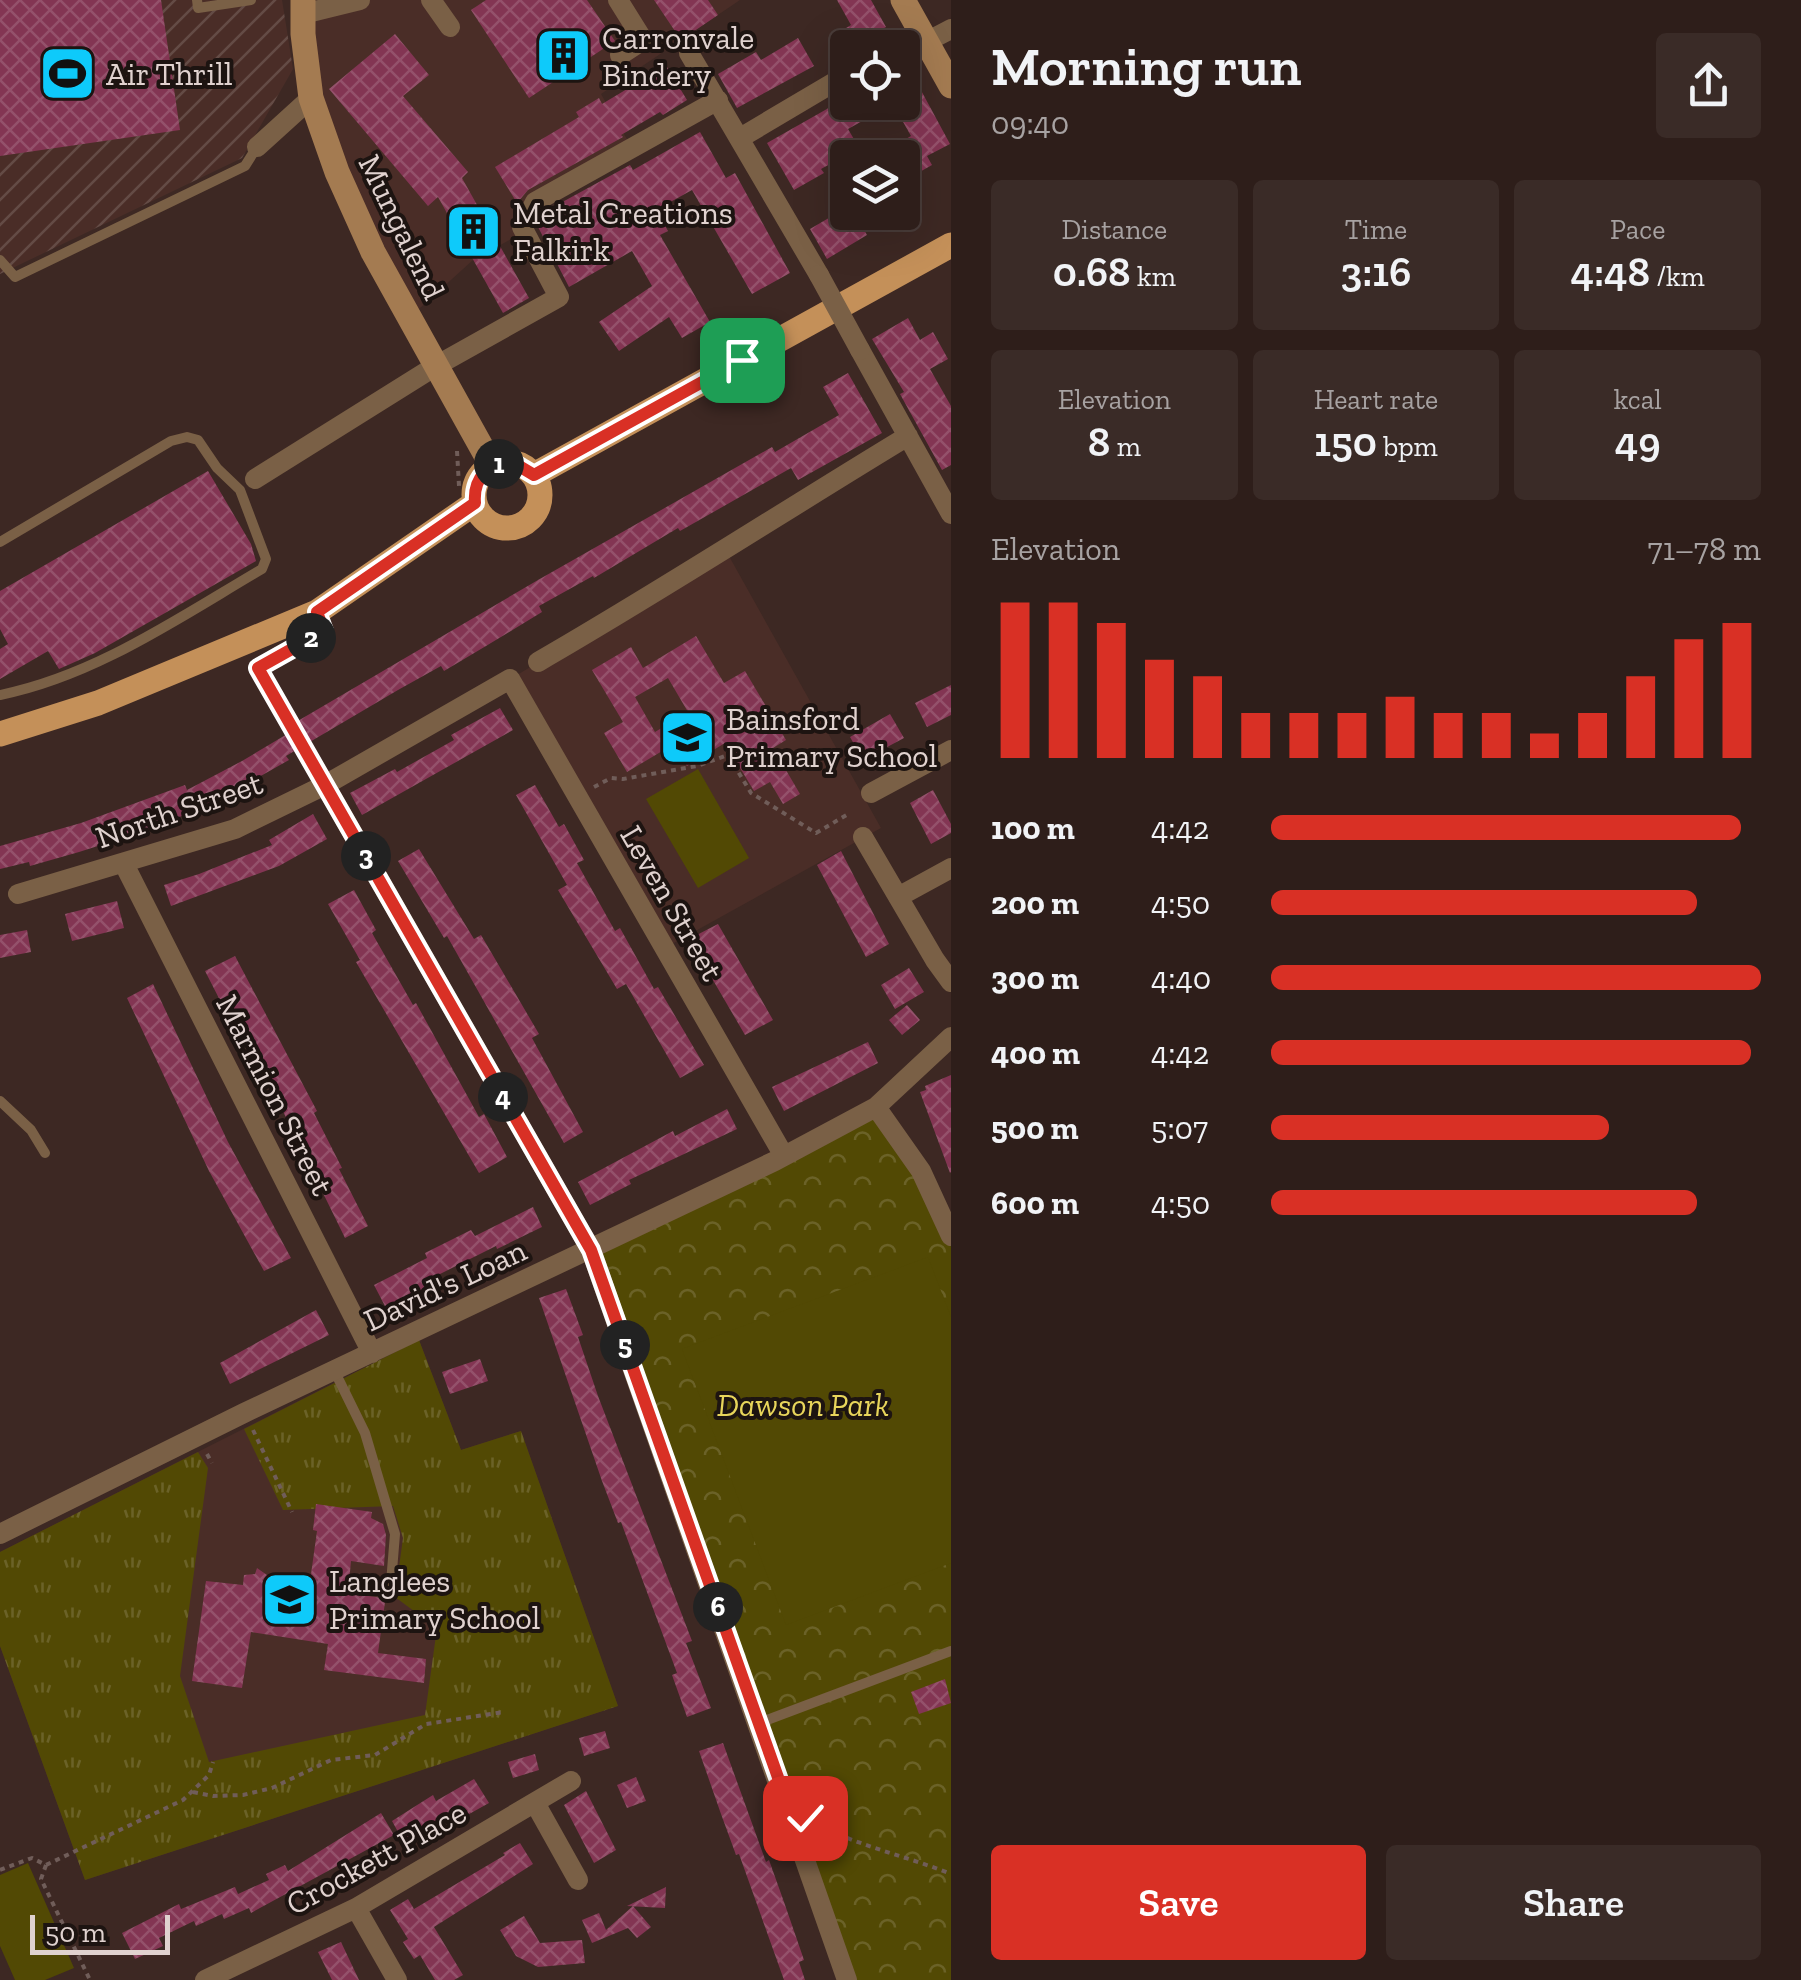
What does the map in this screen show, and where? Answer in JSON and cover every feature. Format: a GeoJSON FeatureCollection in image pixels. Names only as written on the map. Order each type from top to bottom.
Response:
{"type":"FeatureCollection","features":[{"type":"Feature","properties":{"kind":"main road"},"geometry":{"type":"LineString","coordinates":[[534,475],[951,244]]}},
{"type":"Feature","properties":{"kind":"main road"},"geometry":{"type":"LineString","coordinates":[[0,734],[98,703],[317,612],[467,494],[492,466],[514,463],[534,475],[540,497],[538,508],[522,525],[510,528],[488,522],[467,494]]}},
{"type":"Feature","properties":{"kind":"street"},"geometry":{"type":"LineString","coordinates":[[303,7],[360,0]]}},
{"type":"Feature","properties":{"kind":"street"},"geometry":{"type":"LineString","coordinates":[[431,0],[450,28]]}},
{"type":"Feature","properties":{"kind":"street"},"geometry":{"type":"LineString","coordinates":[[618,0],[644,40],[620,55]]}},
{"type":"Feature","properties":{"kind":"street"},"geometry":{"type":"LineString","coordinates":[[903,0],[951,86]]}},
{"type":"Feature","properties":{"kind":"street","name":"Mungalend"},"geometry":{"type":"LineString","coordinates":[[303,7],[311,98],[351,204],[434,367],[492,466]]}},
{"type":"Feature","properties":{"kind":"street"},"geometry":{"type":"LineString","coordinates":[[920,37],[951,29]]}},
{"type":"Feature","properties":{"kind":"street"},"geometry":{"type":"LineString","coordinates":[[690,52],[949,507]]}},
{"type":"Feature","properties":{"kind":"street"},"geometry":{"type":"LineString","coordinates":[[740,138],[830,85]]}},
{"type":"Feature","properties":{"kind":"street"},"geometry":{"type":"LineString","coordinates":[[257,147],[311,98]]}},
{"type":"Feature","properties":{"kind":"street"},"geometry":{"type":"LineString","coordinates":[[248,484],[434,367],[558,297],[522,227],[536,202],[718,100]]}},
{"type":"Feature","properties":{"kind":"street"},"geometry":{"type":"LineString","coordinates":[[538,662],[666,588],[743,536],[908,436]]}},
{"type":"Feature","properties":{"kind":"street","name":"North Street"},"geometry":{"type":"LineString","coordinates":[[18,894],[235,829],[325,785],[510,678]]}},
{"type":"Feature","properties":{"kind":"street","name":"Leven Street"},"geometry":{"type":"LineString","coordinates":[[510,678],[784,1156]]}},
{"type":"Feature","properties":{"kind":"street"},"geometry":{"type":"LineString","coordinates":[[870,792],[950,752]]}},
{"type":"Feature","properties":{"kind":"street"},"geometry":{"type":"LineString","coordinates":[[325,785],[591,1250],[847,1980]]}},
{"type":"Feature","properties":{"kind":"street"},"geometry":{"type":"LineString","coordinates":[[863,837],[951,982]]}},
{"type":"Feature","properties":{"kind":"street","name":"Marmion Street"},"geometry":{"type":"LineString","coordinates":[[124,864],[372,1353]]}},
{"type":"Feature","properties":{"kind":"street"},"geometry":{"type":"LineString","coordinates":[[898,898],[951,868]]}},
{"type":"Feature","properties":{"kind":"street","name":"David's Loan"},"geometry":{"type":"LineString","coordinates":[[0,1534],[244,1413],[784,1156],[876,1107],[951,1037]]}},
{"type":"Feature","properties":{"kind":"street"},"geometry":{"type":"LineString","coordinates":[[876,1107],[921,1171],[951,1236]]}},
{"type":"Feature","properties":{"kind":"street","name":"Crockett Place"},"geometry":{"type":"LineString","coordinates":[[205,1980],[356,1908],[571,1781]]}},
{"type":"Feature","properties":{"kind":"street"},"geometry":{"type":"LineString","coordinates":[[535,1803],[578,1880]]}},
{"type":"Feature","properties":{"kind":"street"},"geometry":{"type":"LineString","coordinates":[[356,1908],[397,1980]]}},
{"type":"Feature","properties":{"kind":"lane"},"geometry":{"type":"LineString","coordinates":[[197,0],[198,8],[251,0]]}},
{"type":"Feature","properties":{"kind":"lane"},"geometry":{"type":"LineString","coordinates":[[0,260],[15,277],[244,166],[257,147]]}},
{"type":"Feature","properties":{"kind":"lane"},"geometry":{"type":"LineString","coordinates":[[0,542],[170,441],[187,437],[198,440],[217,468],[248,484],[266,559],[262,569],[124,650],[27,689],[0,694]]}},
{"type":"Feature","properties":{"kind":"lane"},"geometry":{"type":"LineString","coordinates":[[0,1101],[32,1130],[45,1153]]}},
{"type":"Feature","properties":{"kind":"lane"},"geometry":{"type":"LineString","coordinates":[[334,1370],[365,1432],[395,1534],[390,1596]]}},
{"type":"Feature","properties":{"kind":"lane"},"geometry":{"type":"LineString","coordinates":[[759,1722],[951,1651]]}},
{"type":"Feature","properties":{"kind":"path"},"geometry":{"type":"LineString","coordinates":[[456,447],[467,494]]}},
{"type":"Feature","properties":{"kind":"path"},"geometry":{"type":"LineString","coordinates":[[308,640],[258,668],[325,785]]}},
{"type":"Feature","properties":{"kind":"path"},"geometry":{"type":"LineString","coordinates":[[594,788],[611,778],[697,766],[728,755],[751,793],[816,833],[850,813]]}},
{"type":"Feature","properties":{"kind":"path"},"geometry":{"type":"LineString","coordinates":[[244,1413],[292,1512]]}},
{"type":"Feature","properties":{"kind":"path"},"geometry":{"type":"LineString","coordinates":[[193,1792],[213,1796],[272,1788],[331,1760],[375,1755],[426,1724],[504,1712]]}},
{"type":"Feature","properties":{"kind":"path"},"geometry":{"type":"LineString","coordinates":[[90,1980],[41,1879],[46,1865],[183,1800],[209,1776],[213,1762]]}},
{"type":"Feature","properties":{"kind":"path"},"geometry":{"type":"LineString","coordinates":[[791,1814],[843,1839],[951,1874]]}},
{"type":"Feature","properties":{"kind":"path"},"geometry":{"type":"LineString","coordinates":[[0,1870],[32,1858],[46,1865]]}},
{"type":"Feature","properties":{"kind":"shaded area"},"geometry":{"type":"Polygon","coordinates":[[[0,0],[282,0],[293,69],[242,158],[0,274],[0,0]]]}},
{"type":"Feature","properties":{"kind":"shaded area"},"geometry":{"type":"Polygon","coordinates":[[[304,0],[740,0],[601,94],[632,148],[536,202],[524,232],[473,260],[409,318],[337,172],[304,0]]]}},
{"type":"Feature","properties":{"kind":"shaded area","name":"Bainsford Primary School"},"geometry":{"type":"Polygon","coordinates":[[[725,549],[881,828],[663,949],[510,679],[725,549]]]}},
{"type":"Feature","properties":{"kind":"shaded area","name":"Langlees Primary School"},"geometry":{"type":"Polygon","coordinates":[[[419,1340],[461,1450],[521,1431],[618,1706],[85,1880],[0,1646],[0,1552],[419,1340]]]}},
{"type":"Feature","properties":{"kind":"green space"},"geometry":{"type":"Polygon","coordinates":[[[698,769],[749,858],[698,888],[646,799],[698,769]]]}},
{"type":"Feature","properties":{"kind":"green space","name":"Dawson Park"},"geometry":{"type":"Polygon","coordinates":[[[876,1107],[951,1236],[951,1980],[852,1980],[591,1250],[876,1107]]]}},
{"type":"Feature","properties":{"kind":"green space"},"geometry":{"type":"Polygon","coordinates":[[[928,1257],[951,1317],[951,1563],[786,1625],[682,1349],[928,1257]]]}},
{"type":"Feature","properties":{"kind":"green space","name":"Langlees Primary School"},"geometry":{"type":"Polygon","coordinates":[[[419,1340],[461,1450],[521,1431],[618,1706],[85,1880],[0,1646],[0,1552],[198,1452],[208,1468],[180,1676],[209,1762],[425,1715],[437,1628],[395,1597],[403,1538],[393,1506],[283,1510],[244,1429],[419,1340]]]}},
{"type":"Feature","properties":{"kind":"green space"},"geometry":{"type":"Polygon","coordinates":[[[28,1863],[74,1968],[45,1980],[15,1980],[0,1946],[0,1875],[28,1863]]]}},
{"type":"Feature","properties":{"kind":"building"},"geometry":{"type":"Polygon","coordinates":[[[0,0],[161,0],[180,130],[0,156],[0,0]]]}},
{"type":"Feature","properties":{"kind":"building"},"geometry":{"type":"Polygon","coordinates":[[[486,0],[587,0],[615,41],[529,98],[471,10],[486,0]]]}},
{"type":"Feature","properties":{"kind":"building"},"geometry":{"type":"Polygon","coordinates":[[[654,0],[708,0],[718,15],[681,40],[654,0]]]}},
{"type":"Feature","properties":{"kind":"building"},"geometry":{"type":"Polygon","coordinates":[[[837,0],[871,0],[886,27],[843,30],[851,25],[837,0]]]}},
{"type":"Feature","properties":{"kind":"building"},"geometry":{"type":"Polygon","coordinates":[[[395,34],[429,75],[403,96],[468,172],[462,178],[529,298],[503,313],[438,197],[428,206],[329,89],[395,34]]]}},
{"type":"Feature","properties":{"kind":"building"},"geometry":{"type":"Polygon","coordinates":[[[798,38],[814,66],[737,108],[718,74],[756,52],[761,60],[798,38]]]}},
{"type":"Feature","properties":{"kind":"building"},"geometry":{"type":"Polygon","coordinates":[[[664,62],[687,100],[528,190],[517,203],[495,167],[579,117],[576,112],[599,98],[602,104],[664,62]]]}},
{"type":"Feature","properties":{"kind":"building"},"geometry":{"type":"Polygon","coordinates":[[[920,88],[950,144],[927,156],[932,165],[920,172],[920,140],[904,140],[911,136],[902,120],[920,120],[920,88]]]}},
{"type":"Feature","properties":{"kind":"building"},"geometry":{"type":"Polygon","coordinates":[[[830,107],[830,120],[864,120],[848,129],[854,140],[830,140],[830,164],[821,169],[824,173],[794,190],[767,143],[830,107]]]}},
{"type":"Feature","properties":{"kind":"building"},"geometry":{"type":"Polygon","coordinates":[[[700,132],[726,178],[735,173],[790,273],[752,294],[692,190],[656,210],[668,231],[660,235],[710,322],[682,338],[669,317],[619,351],[599,322],[652,286],[632,251],[569,287],[538,227],[551,219],[546,211],[630,165],[633,170],[700,132]]]}},
{"type":"Feature","properties":{"kind":"building"},"geometry":{"type":"Polygon","coordinates":[[[830,217],[830,230],[864,230],[867,235],[827,259],[810,229],[830,217]]]}},
{"type":"Feature","properties":{"kind":"building"},"geometry":{"type":"Polygon","coordinates":[[[908,318],[920,340],[933,332],[948,359],[930,369],[951,406],[951,465],[942,470],[900,394],[904,392],[872,339],[908,318]]]}},
{"type":"Feature","properties":{"kind":"building"},"geometry":{"type":"Polygon","coordinates":[[[848,373],[882,433],[798,480],[791,468],[680,531],[678,528],[539,606],[542,612],[444,671],[441,666],[398,690],[286,756],[289,760],[207,806],[79,852],[30,866],[29,862],[0,869],[0,846],[81,823],[185,785],[187,790],[299,727],[296,722],[538,580],[772,447],[775,452],[839,415],[823,387],[848,373]]]}},
{"type":"Feature","properties":{"kind":"building"},"geometry":{"type":"Polygon","coordinates":[[[208,471],[251,544],[256,561],[95,653],[59,669],[48,651],[0,679],[0,649],[8,644],[0,629],[0,591],[208,471]]]}},
{"type":"Feature","properties":{"kind":"building"},"geometry":{"type":"Polygon","coordinates":[[[696,636],[724,683],[745,671],[786,740],[773,748],[800,794],[783,804],[770,782],[754,791],[725,743],[687,766],[674,744],[627,772],[604,733],[623,722],[592,670],[631,647],[643,668],[696,636]],[[668,678],[635,697],[655,732],[688,712],[668,678]]]}},
{"type":"Feature","properties":{"kind":"building"},"geometry":{"type":"Polygon","coordinates":[[[951,685],[951,715],[927,727],[915,703],[951,685]]]}},
{"type":"Feature","properties":{"kind":"building"},"geometry":{"type":"Polygon","coordinates":[[[500,708],[513,730],[362,815],[350,793],[454,740],[451,735],[500,708]]]}},
{"type":"Feature","properties":{"kind":"building"},"geometry":{"type":"Polygon","coordinates":[[[890,714],[904,738],[863,760],[850,737],[890,714]]]}},
{"type":"Feature","properties":{"kind":"building"},"geometry":{"type":"Polygon","coordinates":[[[535,785],[584,860],[577,863],[615,931],[620,928],[704,1065],[680,1078],[626,984],[617,989],[558,890],[567,885],[516,795],[535,785]]]}},
{"type":"Feature","properties":{"kind":"building"},"geometry":{"type":"Polygon","coordinates":[[[933,790],[951,824],[951,833],[931,844],[910,803],[933,790]]]}},
{"type":"Feature","properties":{"kind":"building"},"geometry":{"type":"Polygon","coordinates":[[[313,814],[327,839],[279,866],[171,906],[164,885],[272,845],[269,840],[313,814]]]}},
{"type":"Feature","properties":{"kind":"building"},"geometry":{"type":"Polygon","coordinates":[[[419,849],[474,939],[481,935],[539,1034],[532,1038],[583,1132],[564,1143],[447,936],[444,938],[398,861],[419,849]]]}},
{"type":"Feature","properties":{"kind":"building"},"geometry":{"type":"Polygon","coordinates":[[[841,851],[889,944],[866,957],[817,865],[841,851]]]}},
{"type":"Feature","properties":{"kind":"building"},"geometry":{"type":"Polygon","coordinates":[[[354,890],[376,930],[372,933],[413,1005],[416,1003],[479,1117],[484,1114],[507,1157],[479,1173],[356,962],[360,960],[328,904],[354,890]]]}},
{"type":"Feature","properties":{"kind":"building"},"geometry":{"type":"Polygon","coordinates":[[[117,901],[124,928],[72,941],[65,914],[117,901]]]}},
{"type":"Feature","properties":{"kind":"building"},"geometry":{"type":"Polygon","coordinates":[[[718,924],[773,1020],[745,1035],[689,939],[718,924]]]}},
{"type":"Feature","properties":{"kind":"building"},"geometry":{"type":"Polygon","coordinates":[[[27,930],[31,952],[0,958],[0,935],[27,930]]]}},
{"type":"Feature","properties":{"kind":"building"},"geometry":{"type":"Polygon","coordinates":[[[235,956],[317,1111],[314,1113],[368,1226],[345,1238],[233,1009],[226,1012],[205,971],[235,956]]]}},
{"type":"Feature","properties":{"kind":"building"},"geometry":{"type":"Polygon","coordinates":[[[909,968],[924,992],[895,1009],[881,985],[909,968]]]}},
{"type":"Feature","properties":{"kind":"building"},"geometry":{"type":"Polygon","coordinates":[[[153,984],[228,1142],[291,1258],[264,1271],[209,1171],[127,998],[153,984]]]}},
{"type":"Feature","properties":{"kind":"building"},"geometry":{"type":"Polygon","coordinates":[[[907,1005],[920,1020],[902,1035],[889,1020],[907,1005]]]}},
{"type":"Feature","properties":{"kind":"building"},"geometry":{"type":"Polygon","coordinates":[[[868,1042],[878,1063],[784,1111],[772,1087],[868,1042]]]}},
{"type":"Feature","properties":{"kind":"building"},"geometry":{"type":"Polygon","coordinates":[[[951,1075],[951,1172],[950,1173],[920,1092],[951,1075]]]}},
{"type":"Feature","properties":{"kind":"building"},"geometry":{"type":"Polygon","coordinates":[[[727,1109],[737,1129],[629,1180],[631,1184],[590,1205],[578,1182],[673,1131],[675,1136],[727,1109]]]}},
{"type":"Feature","properties":{"kind":"building"},"geometry":{"type":"Polygon","coordinates":[[[533,1207],[542,1227],[424,1282],[426,1287],[386,1308],[374,1285],[471,1230],[475,1236],[533,1207]]]}},
{"type":"Feature","properties":{"kind":"building"},"geometry":{"type":"Polygon","coordinates":[[[566,1289],[583,1335],[578,1337],[598,1396],[692,1641],[686,1643],[711,1708],[687,1717],[672,1675],[677,1673],[602,1481],[539,1298],[566,1289]]]}},
{"type":"Feature","properties":{"kind":"building"},"geometry":{"type":"Polygon","coordinates":[[[316,1310],[329,1335],[230,1384],[220,1363],[316,1310]]]}},
{"type":"Feature","properties":{"kind":"building"},"geometry":{"type":"Polygon","coordinates":[[[480,1359],[488,1381],[450,1394],[442,1372],[480,1359]]]}},
{"type":"Feature","properties":{"kind":"building"},"geometry":{"type":"Polygon","coordinates":[[[316,1504],[372,1512],[371,1518],[383,1524],[384,1566],[351,1561],[348,1593],[382,1598],[385,1602],[378,1653],[426,1659],[424,1683],[324,1670],[328,1644],[251,1632],[242,1688],[192,1681],[206,1581],[243,1585],[244,1575],[255,1574],[257,1568],[307,1603],[317,1531],[313,1530],[316,1504]]]}},
{"type":"Feature","properties":{"kind":"building"},"geometry":{"type":"Polygon","coordinates":[[[945,1679],[951,1703],[919,1714],[911,1692],[945,1679]]]}},
{"type":"Feature","properties":{"kind":"building"},"geometry":{"type":"Polygon","coordinates":[[[605,1731],[610,1748],[584,1756],[579,1738],[605,1731]]]}},
{"type":"Feature","properties":{"kind":"building"},"geometry":{"type":"Polygon","coordinates":[[[723,1743],[784,1902],[804,1960],[799,1962],[805,1980],[784,1980],[699,1751],[723,1743]]]}},
{"type":"Feature","properties":{"kind":"building"},"geometry":{"type":"Polygon","coordinates":[[[535,1754],[539,1770],[513,1778],[508,1762],[535,1754]]]}},
{"type":"Feature","properties":{"kind":"building"},"geometry":{"type":"Polygon","coordinates":[[[636,1777],[646,1801],[627,1808],[617,1785],[636,1777]]]}},
{"type":"Feature","properties":{"kind":"building"},"geometry":{"type":"Polygon","coordinates":[[[474,1779],[489,1803],[462,1818],[457,1809],[403,1841],[392,1821],[433,1795],[436,1801],[474,1779]]]}},
{"type":"Feature","properties":{"kind":"building"},"geometry":{"type":"Polygon","coordinates":[[[586,1791],[616,1850],[594,1863],[564,1805],[586,1791]]]}},
{"type":"Feature","properties":{"kind":"building"},"geometry":{"type":"Polygon","coordinates":[[[381,1813],[394,1835],[251,1913],[249,1908],[224,1919],[222,1914],[196,1926],[194,1921],[159,1938],[163,1946],[135,1959],[122,1933],[179,1904],[181,1909],[235,1887],[238,1894],[269,1880],[266,1874],[285,1865],[288,1871],[381,1813]]]}},
{"type":"Feature","properties":{"kind":"building"},"geometry":{"type":"Polygon","coordinates":[[[520,1843],[533,1864],[434,1927],[463,1975],[454,1980],[435,1980],[420,1955],[414,1959],[403,1942],[408,1939],[390,1910],[408,1899],[414,1909],[520,1843]]]}},
{"type":"Feature","properties":{"kind":"building"},"geometry":{"type":"Polygon","coordinates":[[[666,1887],[665,1908],[627,1906],[666,1887]]]}},
{"type":"Feature","properties":{"kind":"building"},"geometry":{"type":"Polygon","coordinates":[[[633,1906],[651,1927],[637,1938],[628,1928],[592,1943],[582,1920],[599,1913],[606,1930],[633,1906]]]}},
{"type":"Feature","properties":{"kind":"building"},"geometry":{"type":"Polygon","coordinates":[[[524,1916],[540,1943],[582,1940],[585,1963],[538,1967],[516,1956],[500,1930],[524,1916]]]}},
{"type":"Feature","properties":{"kind":"building"},"geometry":{"type":"Polygon","coordinates":[[[341,1942],[359,1980],[332,1980],[318,1952],[341,1942]]]}},
{"type":"Feature","properties":{"kind":"place","name":"Carronvale Bindery"},"geometry":{"type":"Point","coordinates":[563,56]}},
{"type":"Feature","properties":{"kind":"place","name":"Air Thrill"},"geometry":{"type":"Point","coordinates":[67,74]}},
{"type":"Feature","properties":{"kind":"place","name":"Metal Creations Falkirk"},"geometry":{"type":"Point","coordinates":[474,231]}},
{"type":"Feature","properties":{"kind":"place","name":"Bainsford Primary School"},"geometry":{"type":"Point","coordinates":[687,737]}},
{"type":"Feature","properties":{"kind":"place","name":"Langlees Primary School"},"geometry":{"type":"Point","coordinates":[290,1599]}},
{"type":"Feature","properties":{"kind":"route"},"geometry":{"type":"LineString","coordinates":[[742,360],[534,475],[514,463],[492,466],[477,482],[475,503],[317,612],[324,631],[258,668],[591,1250],[791,1814],[805,1818]]}}]}
